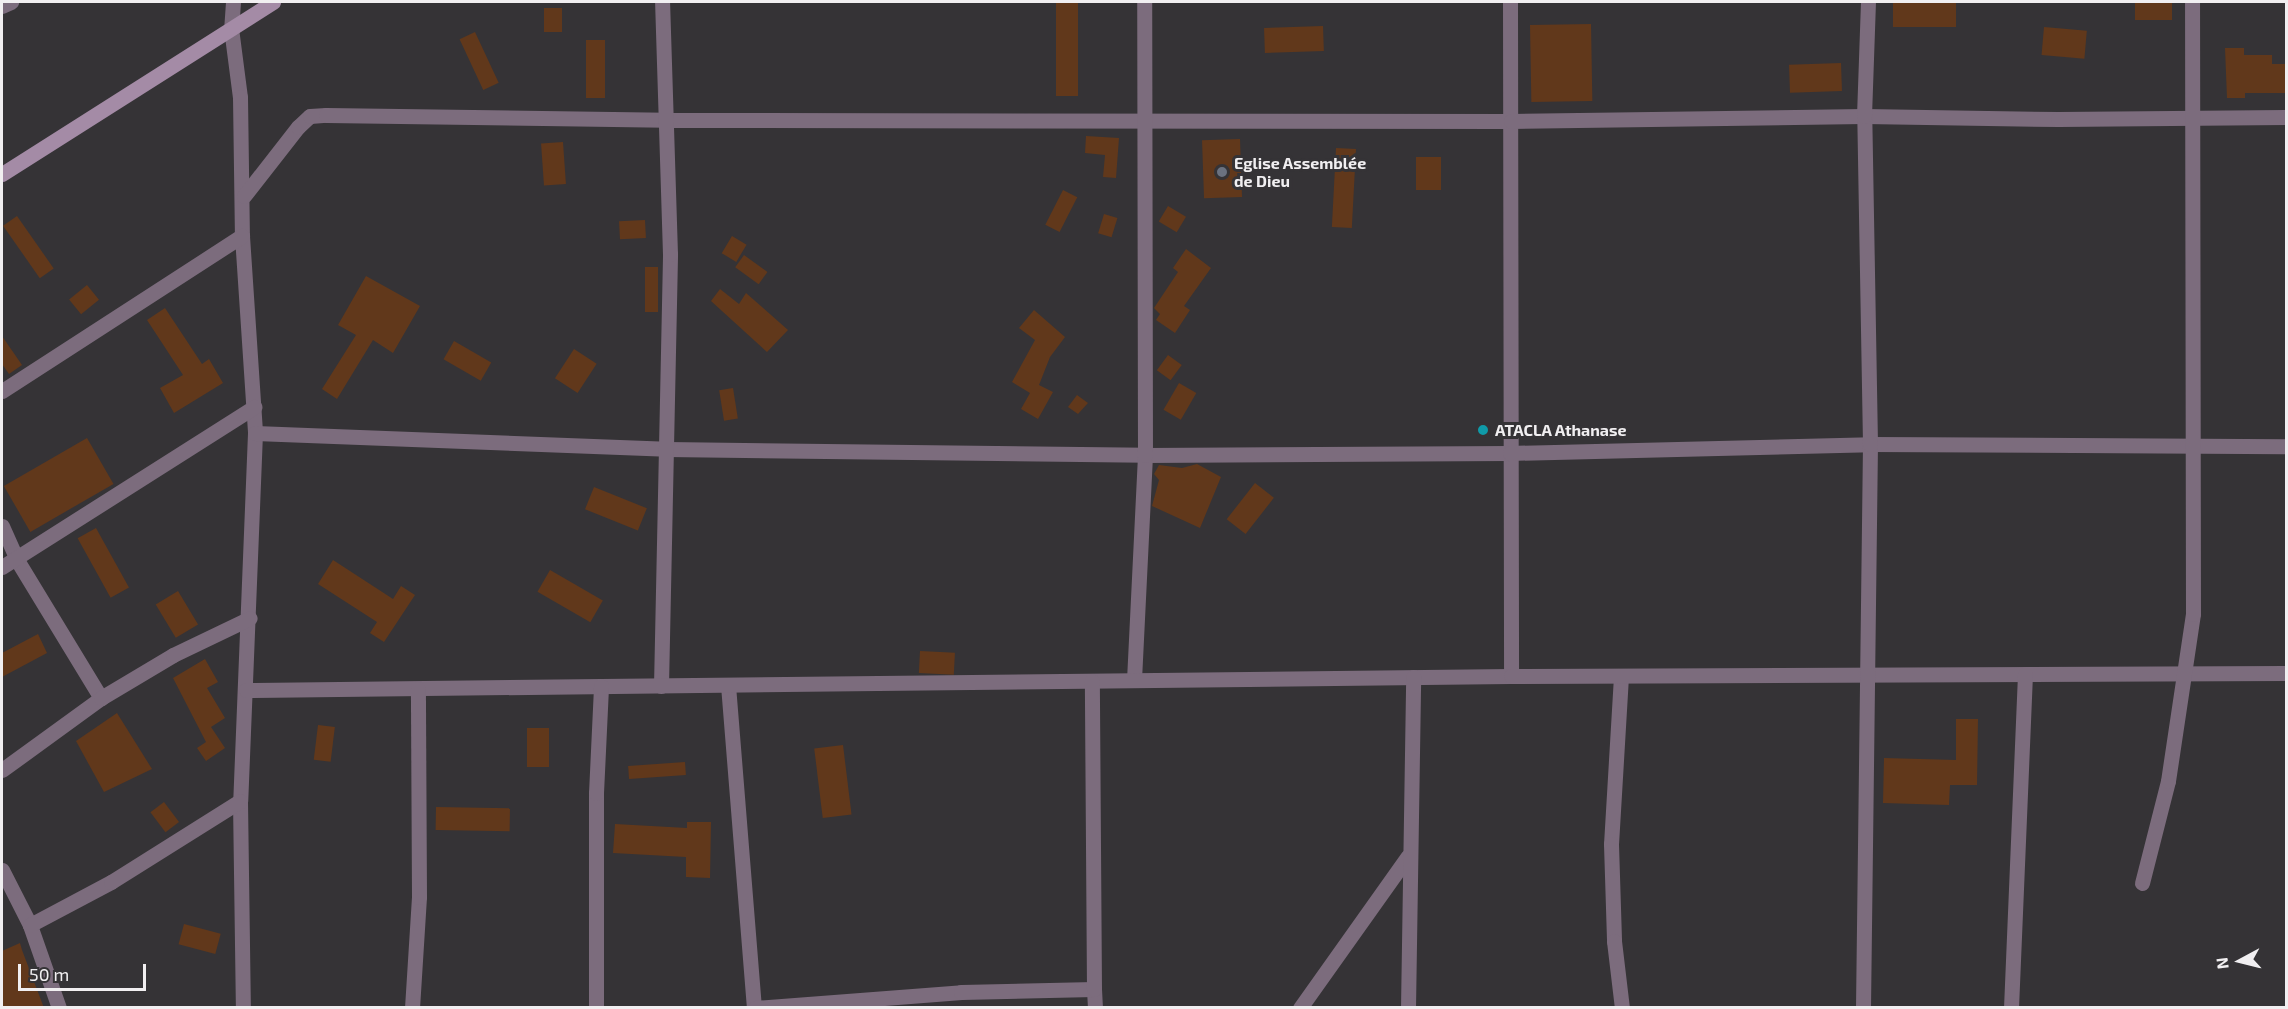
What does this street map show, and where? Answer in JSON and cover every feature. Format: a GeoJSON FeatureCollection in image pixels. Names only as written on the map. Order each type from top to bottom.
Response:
{"type":"FeatureCollection","features":[{"type":"Feature","properties":{"kind":"main road"},"geometry":{"type":"LineString","coordinates":[[2,174],[273,2]]}},
{"type":"Feature","properties":{"kind":"street"},"geometry":{"type":"LineString","coordinates":[[2,6],[11,2]]}},
{"type":"Feature","properties":{"kind":"street"},"geometry":{"type":"LineString","coordinates":[[233,2],[231,28],[240,97],[244,196],[242,236],[255,433],[250,618],[240,801],[243,1008]]}},
{"type":"Feature","properties":{"kind":"street"},"geometry":{"type":"LineString","coordinates":[[661,686],[670,254],[662,2]]}},
{"type":"Feature","properties":{"kind":"street"},"geometry":{"type":"LineString","coordinates":[[1134,680],[1145,455],[1144,2]]}},
{"type":"Feature","properties":{"kind":"street"},"geometry":{"type":"LineString","coordinates":[[1510,2],[1511,676]]}},
{"type":"Feature","properties":{"kind":"street"},"geometry":{"type":"LineString","coordinates":[[1863,1008],[1870,444],[1864,116],[1868,2]]}},
{"type":"Feature","properties":{"kind":"street"},"geometry":{"type":"LineString","coordinates":[[2142,883],[2168,781],[2193,614],[2195,448],[2192,2]]}},
{"type":"Feature","properties":{"kind":"street"},"geometry":{"type":"LineString","coordinates":[[244,196],[310,116],[665,120],[1144,118],[1511,121],[1864,116],[2193,119],[2286,117]]}},
{"type":"Feature","properties":{"kind":"street"},"geometry":{"type":"LineString","coordinates":[[2,391],[242,236]]}},
{"type":"Feature","properties":{"kind":"street"},"geometry":{"type":"LineString","coordinates":[[2,567],[17,560],[254,407]]}},
{"type":"Feature","properties":{"kind":"street"},"geometry":{"type":"LineString","coordinates":[[255,433],[666,449],[1145,455],[1510,453],[1870,444],[2195,448],[2286,446]]}},
{"type":"Feature","properties":{"kind":"street"},"geometry":{"type":"LineString","coordinates":[[2,526],[17,560],[101,699]]}},
{"type":"Feature","properties":{"kind":"street"},"geometry":{"type":"LineString","coordinates":[[2,770],[101,699],[172,655],[250,618]]}},
{"type":"Feature","properties":{"kind":"street"},"geometry":{"type":"LineString","coordinates":[[246,690],[1511,676],[2286,673]]}},
{"type":"Feature","properties":{"kind":"street"},"geometry":{"type":"LineString","coordinates":[[2011,1008],[2025,674]]}},
{"type":"Feature","properties":{"kind":"street"},"geometry":{"type":"LineString","coordinates":[[1621,676],[1611,844],[1614,941],[1622,1008]]}},
{"type":"Feature","properties":{"kind":"street"},"geometry":{"type":"LineString","coordinates":[[1408,1008],[1408,856],[1413,677]]}},
{"type":"Feature","properties":{"kind":"street"},"geometry":{"type":"LineString","coordinates":[[1092,681],[1095,1008]]}},
{"type":"Feature","properties":{"kind":"street"},"geometry":{"type":"LineString","coordinates":[[728,685],[754,1006],[961,992],[1094,989]]}},
{"type":"Feature","properties":{"kind":"street"},"geometry":{"type":"LineString","coordinates":[[596,1008],[596,793],[601,686]]}},
{"type":"Feature","properties":{"kind":"street"},"geometry":{"type":"LineString","coordinates":[[412,1008],[418,897],[418,688]]}},
{"type":"Feature","properties":{"kind":"street"},"geometry":{"type":"LineString","coordinates":[[30,925],[111,882],[240,801]]}},
{"type":"Feature","properties":{"kind":"street"},"geometry":{"type":"LineString","coordinates":[[1300,1008],[1408,856]]}},
{"type":"Feature","properties":{"kind":"street"},"geometry":{"type":"LineString","coordinates":[[2,870],[30,925],[59,1008]]}},
{"type":"Feature","properties":{"kind":"building"},"geometry":{"type":"Polygon","coordinates":[[[1056,2],[1078,2],[1078,96],[1056,96],[1056,2]]]}},
{"type":"Feature","properties":{"kind":"building"},"geometry":{"type":"Polygon","coordinates":[[[2135,2],[2172,2],[2172,20],[2135,20],[2135,2]]]}},
{"type":"Feature","properties":{"kind":"building"},"geometry":{"type":"Polygon","coordinates":[[[1893,3],[1956,3],[1956,27],[1893,27],[1893,3]]]}},
{"type":"Feature","properties":{"kind":"building"},"geometry":{"type":"Polygon","coordinates":[[[544,8],[562,8],[562,32],[544,32],[544,8]]]}},
{"type":"Feature","properties":{"kind":"building"},"geometry":{"type":"Polygon","coordinates":[[[1591,24],[1592,101],[1531,102],[1530,25],[1591,24]]]}},
{"type":"Feature","properties":{"kind":"building"},"geometry":{"type":"Polygon","coordinates":[[[1323,26],[1324,51],[1265,53],[1264,28],[1323,26]]]}},
{"type":"Feature","properties":{"kind":"building"},"geometry":{"type":"Polygon","coordinates":[[[2044,27],[2087,31],[2084,59],[2042,55],[2044,27]]]}},
{"type":"Feature","properties":{"kind":"building"},"geometry":{"type":"Polygon","coordinates":[[[475,32],[499,83],[483,90],[460,39],[475,32]]]}},
{"type":"Feature","properties":{"kind":"building"},"geometry":{"type":"Polygon","coordinates":[[[586,40],[605,40],[605,98],[586,98],[586,40]]]}},
{"type":"Feature","properties":{"kind":"building"},"geometry":{"type":"Polygon","coordinates":[[[2225,48],[2244,48],[2244,55],[2272,55],[2272,64],[2286,64],[2286,93],[2245,93],[2245,98],[2227,98],[2225,48]]]}},
{"type":"Feature","properties":{"kind":"building"},"geometry":{"type":"Polygon","coordinates":[[[1841,63],[1842,91],[1790,93],[1789,65],[1841,63]]]}},
{"type":"Feature","properties":{"kind":"building"},"geometry":{"type":"Polygon","coordinates":[[[1086,136],[1119,138],[1116,178],[1103,177],[1105,155],[1085,153],[1086,136]]]}},
{"type":"Feature","properties":{"kind":"building"},"geometry":{"type":"Polygon","coordinates":[[[1240,139],[1242,197],[1204,198],[1202,140],[1240,139]]]}},
{"type":"Feature","properties":{"kind":"building"},"geometry":{"type":"Polygon","coordinates":[[[563,142],[566,184],[544,185],[541,144],[563,142]]]}},
{"type":"Feature","properties":{"kind":"building"},"geometry":{"type":"Polygon","coordinates":[[[1336,148],[1356,149],[1352,228],[1332,227],[1336,148]]]}},
{"type":"Feature","properties":{"kind":"building"},"geometry":{"type":"Polygon","coordinates":[[[1416,157],[1441,157],[1441,190],[1416,190],[1416,157]]]}},
{"type":"Feature","properties":{"kind":"building"},"geometry":{"type":"Polygon","coordinates":[[[1063,190],[1077,197],[1060,232],[1045,225],[1063,190]]]}},
{"type":"Feature","properties":{"kind":"building"},"geometry":{"type":"Polygon","coordinates":[[[1168,206],[1186,217],[1177,232],[1159,221],[1168,206]]]}},
{"type":"Feature","properties":{"kind":"building"},"geometry":{"type":"Polygon","coordinates":[[[1104,214],[1117,218],[1112,237],[1098,233],[1104,214]]]}},
{"type":"Feature","properties":{"kind":"building"},"geometry":{"type":"Polygon","coordinates":[[[17,216],[54,268],[40,278],[3,226],[17,216]]]}},
{"type":"Feature","properties":{"kind":"building"},"geometry":{"type":"Polygon","coordinates":[[[645,220],[646,238],[620,239],[619,221],[645,220]]]}},
{"type":"Feature","properties":{"kind":"building"},"geometry":{"type":"Polygon","coordinates":[[[732,236],[747,245],[736,262],[722,253],[732,236]]]}},
{"type":"Feature","properties":{"kind":"building"},"geometry":{"type":"Polygon","coordinates":[[[1186,249],[1211,268],[1184,306],[1190,310],[1175,333],[1156,320],[1160,314],[1154,308],[1178,272],[1173,268],[1186,249]]]}},
{"type":"Feature","properties":{"kind":"building"},"geometry":{"type":"Polygon","coordinates":[[[744,255],[767,272],[759,284],[735,267],[744,255]]]}},
{"type":"Feature","properties":{"kind":"building"},"geometry":{"type":"Polygon","coordinates":[[[645,267],[658,267],[658,312],[645,312],[645,267]]]}},
{"type":"Feature","properties":{"kind":"building"},"geometry":{"type":"Polygon","coordinates":[[[366,276],[420,306],[393,353],[373,340],[337,399],[322,389],[356,335],[338,325],[366,276]]]}},
{"type":"Feature","properties":{"kind":"building"},"geometry":{"type":"Polygon","coordinates":[[[87,285],[99,300],[81,314],[69,299],[87,285]]]}},
{"type":"Feature","properties":{"kind":"building"},"geometry":{"type":"Polygon","coordinates":[[[720,289],[739,304],[746,293],[788,330],[767,352],[711,301],[720,289]]]}},
{"type":"Feature","properties":{"kind":"building"},"geometry":{"type":"Polygon","coordinates":[[[165,308],[202,364],[209,359],[223,383],[174,413],[160,388],[183,375],[147,320],[165,308]]]}},
{"type":"Feature","properties":{"kind":"building"},"geometry":{"type":"Polygon","coordinates":[[[1034,310],[1065,337],[1050,357],[1039,385],[1053,392],[1038,419],[1021,409],[1030,393],[1012,382],[1035,340],[1019,328],[1034,310]]]}},
{"type":"Feature","properties":{"kind":"building"},"geometry":{"type":"Polygon","coordinates":[[[2,336],[22,365],[9,374],[2,364],[2,336]]]}},
{"type":"Feature","properties":{"kind":"building"},"geometry":{"type":"Polygon","coordinates":[[[454,341],[491,362],[481,381],[444,359],[454,341]]]}},
{"type":"Feature","properties":{"kind":"building"},"geometry":{"type":"Polygon","coordinates":[[[574,349],[597,364],[578,393],[555,378],[574,349]]]}},
{"type":"Feature","properties":{"kind":"building"},"geometry":{"type":"Polygon","coordinates":[[[1168,355],[1182,365],[1171,380],[1157,370],[1168,355]]]}},
{"type":"Feature","properties":{"kind":"building"},"geometry":{"type":"Polygon","coordinates":[[[1179,383],[1196,393],[1181,420],[1164,410],[1179,383]]]}},
{"type":"Feature","properties":{"kind":"building"},"geometry":{"type":"Polygon","coordinates":[[[733,388],[738,419],[724,421],[719,390],[733,388]]]}},
{"type":"Feature","properties":{"kind":"building"},"geometry":{"type":"Polygon","coordinates":[[[1077,395],[1088,403],[1078,414],[1068,407],[1077,395]]]}},
{"type":"Feature","properties":{"kind":"building"},"geometry":{"type":"Polygon","coordinates":[[[87,438],[114,484],[30,532],[4,486],[87,438]]]}},
{"type":"Feature","properties":{"kind":"building"},"geometry":{"type":"Polygon","coordinates":[[[1197,464],[1221,477],[1200,528],[1152,506],[1159,480],[1154,474],[1159,465],[1182,468],[1197,464]]]}},
{"type":"Feature","properties":{"kind":"building"},"geometry":{"type":"Polygon","coordinates":[[[1255,483],[1274,498],[1246,534],[1227,519],[1255,483]]]}},
{"type":"Feature","properties":{"kind":"building"},"geometry":{"type":"Polygon","coordinates":[[[594,487],[647,508],[638,531],[585,509],[594,487]]]}},
{"type":"Feature","properties":{"kind":"building"},"geometry":{"type":"Polygon","coordinates":[[[96,528],[129,587],[111,598],[78,538],[96,528]]]}},
{"type":"Feature","properties":{"kind":"building"},"geometry":{"type":"Polygon","coordinates":[[[333,560],[393,599],[401,586],[415,595],[384,642],[370,633],[377,622],[318,584],[333,560]]]}},
{"type":"Feature","properties":{"kind":"building"},"geometry":{"type":"Polygon","coordinates":[[[550,570],[603,600],[590,622],[538,592],[550,570]]]}},
{"type":"Feature","properties":{"kind":"building"},"geometry":{"type":"Polygon","coordinates":[[[178,591],[198,624],[176,638],[156,604],[178,591]]]}},
{"type":"Feature","properties":{"kind":"building"},"geometry":{"type":"Polygon","coordinates":[[[38,634],[47,653],[2,677],[2,653],[38,634]]]}},
{"type":"Feature","properties":{"kind":"building"},"geometry":{"type":"Polygon","coordinates":[[[920,651],[955,653],[954,675],[919,673],[920,651]]]}},
{"type":"Feature","properties":{"kind":"building"},"geometry":{"type":"Polygon","coordinates":[[[205,659],[218,682],[207,688],[225,718],[211,727],[225,748],[206,761],[197,748],[206,742],[173,678],[205,659]]]}},
{"type":"Feature","properties":{"kind":"building"},"geometry":{"type":"Polygon","coordinates":[[[117,713],[152,769],[104,792],[76,741],[117,713]]]}},
{"type":"Feature","properties":{"kind":"building"},"geometry":{"type":"Polygon","coordinates":[[[1956,719],[1978,719],[1977,785],[1950,785],[1949,805],[1883,803],[1884,758],[1956,760],[1956,719]]]}},
{"type":"Feature","properties":{"kind":"building"},"geometry":{"type":"Polygon","coordinates":[[[318,725],[335,727],[331,762],[314,760],[318,725]]]}},
{"type":"Feature","properties":{"kind":"building"},"geometry":{"type":"Polygon","coordinates":[[[527,728],[549,728],[549,767],[527,767],[527,728]]]}},
{"type":"Feature","properties":{"kind":"building"},"geometry":{"type":"Polygon","coordinates":[[[843,745],[852,814],[823,818],[814,749],[843,745]]]}},
{"type":"Feature","properties":{"kind":"building"},"geometry":{"type":"Polygon","coordinates":[[[685,762],[686,775],[629,779],[628,766],[685,762]]]}},
{"type":"Feature","properties":{"kind":"building"},"geometry":{"type":"Polygon","coordinates":[[[164,802],[179,822],[165,832],[150,812],[164,802]]]}},
{"type":"Feature","properties":{"kind":"building"},"geometry":{"type":"Polygon","coordinates":[[[436,807],[510,808],[510,831],[436,830],[436,807]]]}},
{"type":"Feature","properties":{"kind":"building"},"geometry":{"type":"Polygon","coordinates":[[[687,822],[711,822],[710,878],[686,877],[686,857],[613,853],[615,824],[687,828],[687,822]]]}},
{"type":"Feature","properties":{"kind":"building"},"geometry":{"type":"Polygon","coordinates":[[[184,924],[221,934],[215,954],[179,944],[184,924]]]}},
{"type":"Feature","properties":{"kind":"building"},"geometry":{"type":"Polygon","coordinates":[[[20,943],[44,1008],[2,1008],[2,951],[20,943]]]}},
{"type":"Feature","properties":{"kind":"place","name":"Eglise Assemblée de Dieu"},"geometry":{"type":"Point","coordinates":[1222,172]}},
{"type":"Feature","properties":{"kind":"place","name":"ATACLA Athanase"},"geometry":{"type":"Point","coordinates":[1483,430]}}]}
